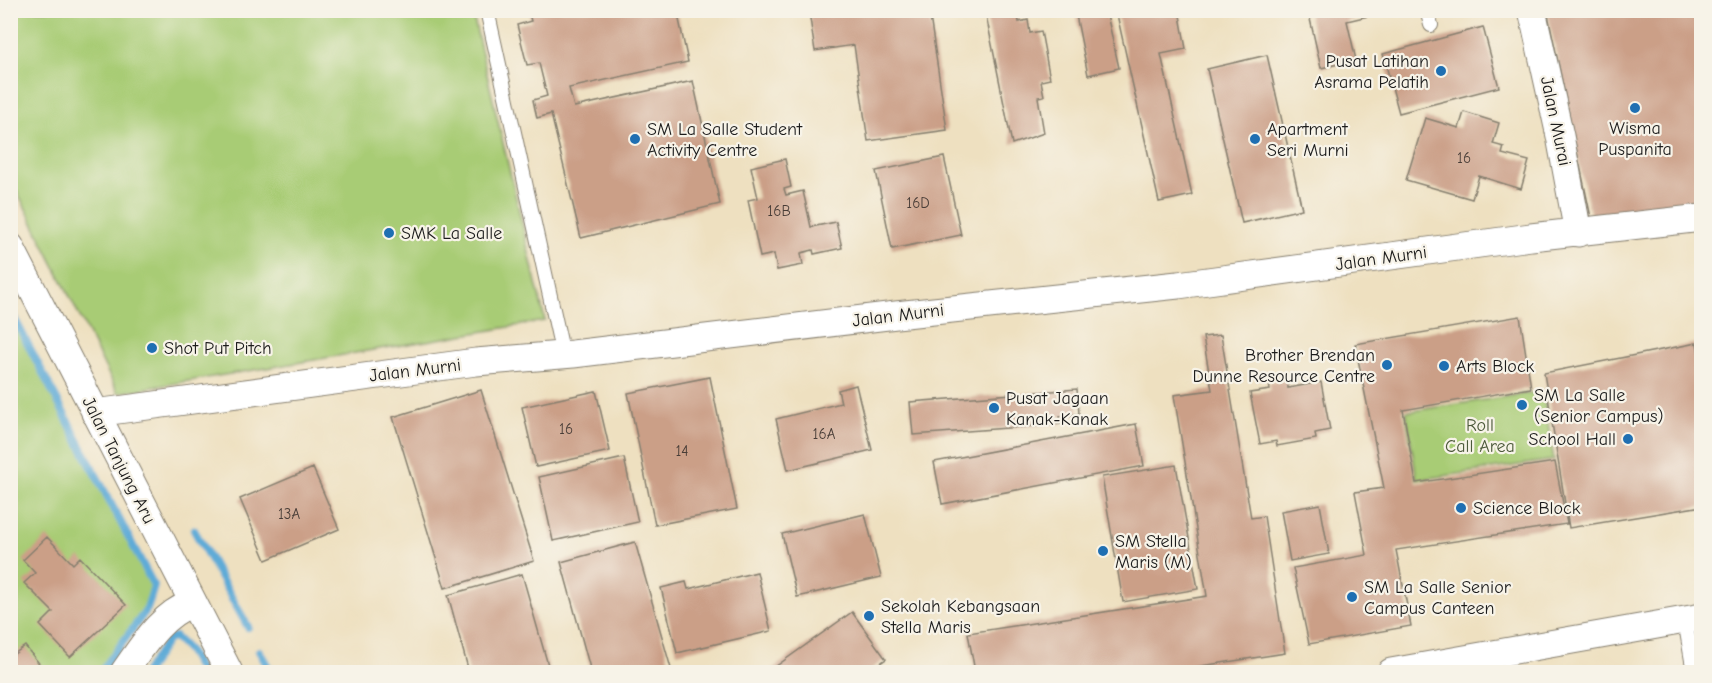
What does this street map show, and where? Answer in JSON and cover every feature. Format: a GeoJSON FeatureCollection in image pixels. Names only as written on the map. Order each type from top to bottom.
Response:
{"type":"FeatureCollection","features":[{"type":"Feature","properties":{"kind":"street","name":"Jalan Murai"},"geometry":{"type":"LineString","coordinates":[[1532,10],[1560,136],[1578,233]]}},
{"type":"Feature","properties":{"kind":"street","name":"Jalan Murni"},"geometry":{"type":"LineString","coordinates":[[95,413],[476,362],[563,355],[896,315],[1189,284],[1701,218]]}},
{"type":"Feature","properties":{"kind":"street","name":"Jalan Tanjung Aru"},"geometry":{"type":"LineString","coordinates":[[10,246],[229,672]]}},
{"type":"Feature","properties":{"kind":"street"},"geometry":{"type":"LineString","coordinates":[[124,672],[153,631],[174,611],[192,603]]}},
{"type":"Feature","properties":{"kind":"street"},"geometry":{"type":"LineString","coordinates":[[1391,672],[1693,619]]}},
{"type":"Feature","properties":{"kind":"lane"},"geometry":{"type":"LineString","coordinates":[[487,10],[563,355]]}},
{"type":"Feature","properties":{"kind":"lane"},"geometry":{"type":"LineString","coordinates":[[1427,10],[1431,25]]}},
{"type":"Feature","properties":{"kind":"lane"},"geometry":{"type":"LineString","coordinates":[[1693,619],[1694,672]]}},
{"type":"Feature","properties":{"kind":"green space","name":"SMK La Salle"},"geometry":{"type":"Polygon","coordinates":[[[11,10],[472,11],[545,321],[118,393],[11,179],[11,10]]]}},
{"type":"Feature","properties":{"kind":"green space"},"geometry":{"type":"Polygon","coordinates":[[[14,317],[154,586],[147,609],[101,672],[11,672],[10,320],[14,317]]]}},
{"type":"Feature","properties":{"kind":"green space","name":"Roll Call Area"},"geometry":{"type":"Polygon","coordinates":[[[1543,391],[1554,460],[1417,480],[1406,412],[1543,391]]]}},
{"type":"Feature","properties":{"kind":"building"},"geometry":{"type":"Polygon","coordinates":[[[528,10],[677,10],[688,62],[569,88],[574,107],[693,81],[720,204],[581,238],[551,114],[537,118],[533,100],[547,96],[539,63],[527,65],[517,25],[531,21],[528,10]]]}},
{"type":"Feature","properties":{"kind":"building"},"geometry":{"type":"Polygon","coordinates":[[[929,10],[947,130],[868,141],[854,45],[815,51],[809,12],[929,10]]]}},
{"type":"Feature","properties":{"kind":"building"},"geometry":{"type":"Polygon","coordinates":[[[985,10],[1017,10],[1019,22],[1028,20],[1030,33],[1041,31],[1050,79],[1041,81],[1044,96],[1038,97],[1044,133],[1012,144],[985,10]]]}},
{"type":"Feature","properties":{"kind":"building"},"geometry":{"type":"Polygon","coordinates":[[[1075,10],[1106,10],[1119,68],[1088,75],[1075,10]]]}},
{"type":"Feature","properties":{"kind":"building"},"geometry":{"type":"Polygon","coordinates":[[[1116,10],[1179,10],[1186,49],[1161,54],[1192,195],[1159,202],[1116,10]]]}},
{"type":"Feature","properties":{"kind":"building"},"geometry":{"type":"Polygon","coordinates":[[[1308,10],[1389,11],[1347,21],[1356,60],[1321,68],[1308,10]]]}},
{"type":"Feature","properties":{"kind":"building","name":"Wisma Puspanita"},"geometry":{"type":"Polygon","coordinates":[[[1547,10],[1702,10],[1702,205],[1593,227],[1547,10]]]}},
{"type":"Feature","properties":{"kind":"building","name":"Pusat Latihan Asrama Pelatih"},"geometry":{"type":"Polygon","coordinates":[[[1483,27],[1499,87],[1399,113],[1383,54],[1483,27]]]}},
{"type":"Feature","properties":{"kind":"building","name":"Apartment Seri Murni"},"geometry":{"type":"Polygon","coordinates":[[[1267,55],[1302,209],[1242,223],[1207,69],[1267,55]]]}},
{"type":"Feature","properties":{"kind":"building"},"geometry":{"type":"Polygon","coordinates":[[[1464,112],[1499,123],[1493,144],[1504,147],[1502,154],[1529,161],[1521,189],[1479,176],[1472,199],[1406,180],[1425,118],[1459,128],[1464,112]]]}},
{"type":"Feature","properties":{"kind":"building"},"geometry":{"type":"Polygon","coordinates":[[[944,157],[961,235],[892,249],[876,171],[944,157]]]}},
{"type":"Feature","properties":{"kind":"building"},"geometry":{"type":"Polygon","coordinates":[[[785,159],[791,187],[784,189],[786,195],[803,191],[811,227],[836,222],[842,248],[814,254],[813,250],[801,253],[803,265],[777,270],[774,254],[760,257],[748,200],[758,198],[751,167],[785,159]]]}},
{"type":"Feature","properties":{"kind":"building"},"geometry":{"type":"Polygon","coordinates":[[[1520,316],[1531,388],[1403,410],[1416,483],[1555,462],[1567,524],[1396,550],[1411,626],[1309,644],[1293,568],[1367,555],[1355,492],[1384,488],[1355,344],[1520,316]]]}},
{"type":"Feature","properties":{"kind":"building"},"geometry":{"type":"Polygon","coordinates":[[[1221,335],[1251,518],[1264,516],[1285,653],[1162,672],[975,672],[968,633],[1207,596],[1174,395],[1212,390],[1203,337],[1221,335]]]}},
{"type":"Feature","properties":{"kind":"building","name":"School Hall"},"geometry":{"type":"Polygon","coordinates":[[[1697,343],[1702,371],[1702,506],[1569,528],[1544,373],[1697,343]]]}},
{"type":"Feature","properties":{"kind":"building"},"geometry":{"type":"Polygon","coordinates":[[[710,377],[737,509],[655,525],[628,393],[710,377]]]}},
{"type":"Feature","properties":{"kind":"building"},"geometry":{"type":"Polygon","coordinates":[[[1287,380],[1288,388],[1321,382],[1330,430],[1315,433],[1316,439],[1277,446],[1276,441],[1260,444],[1250,393],[1270,390],[1269,383],[1287,380]]]}},
{"type":"Feature","properties":{"kind":"building"},"geometry":{"type":"Polygon","coordinates":[[[856,385],[872,450],[788,470],[776,419],[841,403],[838,390],[856,385]]]}},
{"type":"Feature","properties":{"kind":"building","name":"Pusat Jagaan Kanak-Kanak"},"geometry":{"type":"Polygon","coordinates":[[[1077,389],[1079,414],[1060,416],[1061,424],[913,435],[910,402],[1077,389]]]}},
{"type":"Feature","properties":{"kind":"building"},"geometry":{"type":"Polygon","coordinates":[[[481,390],[534,561],[445,588],[393,417],[481,390]]]}},
{"type":"Feature","properties":{"kind":"building"},"geometry":{"type":"Polygon","coordinates":[[[596,391],[610,451],[536,467],[522,407],[596,391]]]}},
{"type":"Feature","properties":{"kind":"building"},"geometry":{"type":"Polygon","coordinates":[[[1136,424],[1144,466],[942,504],[934,462],[1136,424]]]}},
{"type":"Feature","properties":{"kind":"building"},"geometry":{"type":"Polygon","coordinates":[[[624,458],[638,522],[553,541],[539,477],[624,458]]]}},
{"type":"Feature","properties":{"kind":"building"},"geometry":{"type":"Polygon","coordinates":[[[1176,465],[1198,589],[1123,602],[1102,477],[1176,465]]]}},
{"type":"Feature","properties":{"kind":"building"},"geometry":{"type":"Polygon","coordinates":[[[313,468],[339,529],[266,560],[240,499],[313,468]]]}},
{"type":"Feature","properties":{"kind":"building"},"geometry":{"type":"Polygon","coordinates":[[[1320,504],[1329,554],[1290,561],[1281,511],[1320,504]]]}},
{"type":"Feature","properties":{"kind":"building"},"geometry":{"type":"Polygon","coordinates":[[[865,514],[881,577],[797,597],[782,534],[865,514]]]}},
{"type":"Feature","properties":{"kind":"building"},"geometry":{"type":"Polygon","coordinates":[[[47,537],[73,564],[80,557],[126,605],[70,657],[40,625],[53,612],[24,583],[35,573],[23,560],[47,537]]]}},
{"type":"Feature","properties":{"kind":"building"},"geometry":{"type":"Polygon","coordinates":[[[635,542],[672,672],[591,672],[561,562],[635,542]]]}},
{"type":"Feature","properties":{"kind":"building"},"geometry":{"type":"Polygon","coordinates":[[[757,572],[771,631],[677,653],[661,588],[686,582],[688,589],[757,572]]]}},
{"type":"Feature","properties":{"kind":"building"},"geometry":{"type":"Polygon","coordinates":[[[522,574],[550,672],[469,672],[448,595],[522,574]]]}},
{"type":"Feature","properties":{"kind":"building"},"geometry":{"type":"Polygon","coordinates":[[[852,612],[886,659],[867,672],[768,672],[852,612]]]}},
{"type":"Feature","properties":{"kind":"building"},"geometry":{"type":"Polygon","coordinates":[[[25,646],[46,672],[10,672],[10,657],[25,646]]]}},
{"type":"Feature","properties":{"kind":"waterway"},"geometry":{"type":"LineString","coordinates":[[10,310],[154,586],[147,609],[101,672]]}},
{"type":"Feature","properties":{"kind":"waterway"},"geometry":{"type":"LineString","coordinates":[[194,530],[248,627]]}},
{"type":"Feature","properties":{"kind":"waterway"},"geometry":{"type":"LineString","coordinates":[[146,672],[169,638],[175,637],[188,650],[201,672]]}},
{"type":"Feature","properties":{"kind":"waterway"},"geometry":{"type":"LineString","coordinates":[[259,651],[271,672]]}},
{"type":"Feature","properties":{"kind":"place","name":"Pusat Latihan Asrama Pelatih"},"geometry":{"type":"Point","coordinates":[1441,71]}},
{"type":"Feature","properties":{"kind":"place","name":"Wisma Puspanita"},"geometry":{"type":"Point","coordinates":[1635,108]}},
{"type":"Feature","properties":{"kind":"place","name":"SM La Salle Student Activity Centre"},"geometry":{"type":"Point","coordinates":[635,139]}},
{"type":"Feature","properties":{"kind":"place","name":"Apartment Seri Murni"},"geometry":{"type":"Point","coordinates":[1255,139]}},
{"type":"Feature","properties":{"kind":"place","name":"SMK La Salle"},"geometry":{"type":"Point","coordinates":[389,233]}},
{"type":"Feature","properties":{"kind":"place","name":"Shot Put Pitch"},"geometry":{"type":"Point","coordinates":[152,348]}},
{"type":"Feature","properties":{"kind":"place","name":"Brother Brendan Dunne Resource Centre"},"geometry":{"type":"Point","coordinates":[1387,365]}},
{"type":"Feature","properties":{"kind":"place","name":"Arts Block"},"geometry":{"type":"Point","coordinates":[1444,366]}},
{"type":"Feature","properties":{"kind":"place","name":"SM La Salle (Senior Campus)"},"geometry":{"type":"Point","coordinates":[1522,405]}},
{"type":"Feature","properties":{"kind":"place","name":"Pusat Jagaan Kanak-Kanak"},"geometry":{"type":"Point","coordinates":[994,408]}},
{"type":"Feature","properties":{"kind":"place","name":"School Hall"},"geometry":{"type":"Point","coordinates":[1628,439]}},
{"type":"Feature","properties":{"kind":"place","name":"Science Block"},"geometry":{"type":"Point","coordinates":[1461,508]}},
{"type":"Feature","properties":{"kind":"place","name":"SM Stella Maris (M)"},"geometry":{"type":"Point","coordinates":[1103,551]}},
{"type":"Feature","properties":{"kind":"place","name":"SM La Salle Senior Campus Canteen"},"geometry":{"type":"Point","coordinates":[1352,597]}},
{"type":"Feature","properties":{"kind":"place","name":"Sekolah Kebangsaan Stella Maris"},"geometry":{"type":"Point","coordinates":[869,616]}}]}
